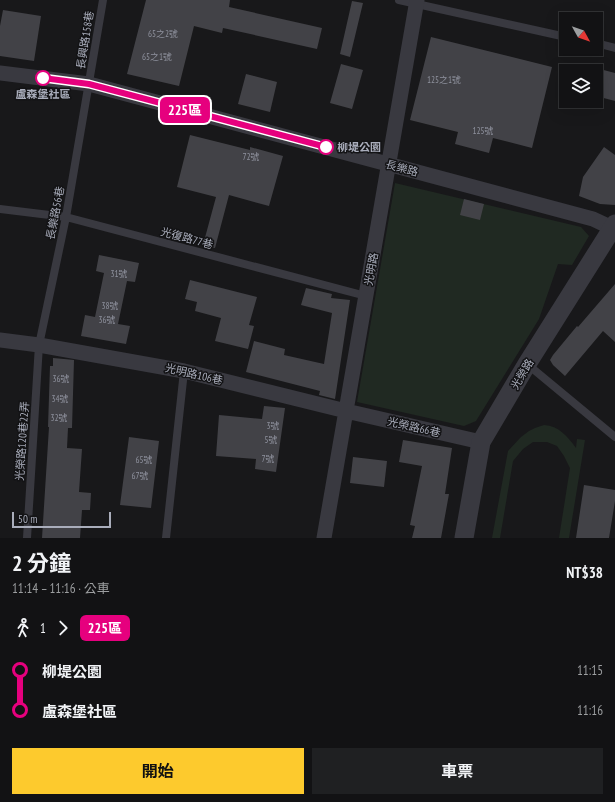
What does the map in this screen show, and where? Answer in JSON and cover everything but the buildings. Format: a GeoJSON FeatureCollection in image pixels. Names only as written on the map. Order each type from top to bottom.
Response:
{"type":"FeatureCollection","features":[{"type":"Feature","properties":{"kind":"street","name":"光明路"},"geometry":{"type":"LineString","coordinates":[[324,538],[417,2]]}},
{"type":"Feature","properties":{"kind":"street","name":"長樂路"},"geometry":{"type":"LineString","coordinates":[[0,73],[89,84],[593,219],[614,228]]}},
{"type":"Feature","properties":{"kind":"street","name":"光榮路"},"geometry":{"type":"LineString","coordinates":[[464,538],[481,442],[527,364],[614,228]]}},
{"type":"Feature","properties":{"kind":"street","name":"光明路106巷"},"geometry":{"type":"LineString","coordinates":[[0,340],[40,345],[184,371],[346,411]]}},
{"type":"Feature","properties":{"kind":"street","name":"光榮路66巷"},"geometry":{"type":"LineString","coordinates":[[346,411],[481,442]]}},
{"type":"Feature","properties":{"kind":"lane","name":"長興路158巷"},"geometry":{"type":"LineString","coordinates":[[89,84],[103,0]]}},
{"type":"Feature","properties":{"kind":"lane"},"geometry":{"type":"LineString","coordinates":[[399,0],[417,2],[559,35]]}},
{"type":"Feature","properties":{"kind":"lane"},"geometry":{"type":"LineString","coordinates":[[603,45],[615,48]]}},
{"type":"Feature","properties":{"kind":"lane","name":"長樂路56巷"},"geometry":{"type":"LineString","coordinates":[[40,345],[66,218],[89,84]]}},
{"type":"Feature","properties":{"kind":"lane","name":"光復路77巷"},"geometry":{"type":"LineString","coordinates":[[0,209],[66,218],[366,296]]}},
{"type":"Feature","properties":{"kind":"lane","name":"光榮路120巷22弄"},"geometry":{"type":"LineString","coordinates":[[27,538],[40,345]]}},
{"type":"Feature","properties":{"kind":"lane"},"geometry":{"type":"LineString","coordinates":[[527,364],[615,437]]}},
{"type":"Feature","properties":{"kind":"lane"},"geometry":{"type":"LineString","coordinates":[[166,538],[184,371]]}},
{"type":"Feature","properties":{"kind":"shaded area","name":"柳堤公園"},"geometry":{"type":"Polygon","coordinates":[[[395,183],[581,227],[589,236],[572,265],[558,264],[539,319],[476,421],[464,426],[357,402],[395,183]]]}},
{"type":"Feature","properties":{"kind":"shaded area"},"geometry":{"type":"Polygon","coordinates":[[[544,425],[554,427],[566,436],[576,448],[577,439],[585,440],[569,538],[559,538],[570,468],[557,446],[547,442],[533,442],[523,449],[513,461],[500,538],[492,538],[508,451],[529,431],[544,425]]]}},
{"type":"Feature","properties":{"kind":"bus line","name":"225區"},"geometry":{"type":"LineString","coordinates":[[43,78],[89,84],[326,147]]}},
{"type":"Feature","properties":{"kind":"place","name":"盧森堡社區"},"geometry":{"type":"Point","coordinates":[43,78]}},
{"type":"Feature","properties":{"kind":"place","name":"柳堤公園"},"geometry":{"type":"Point","coordinates":[326,147]}}]}
